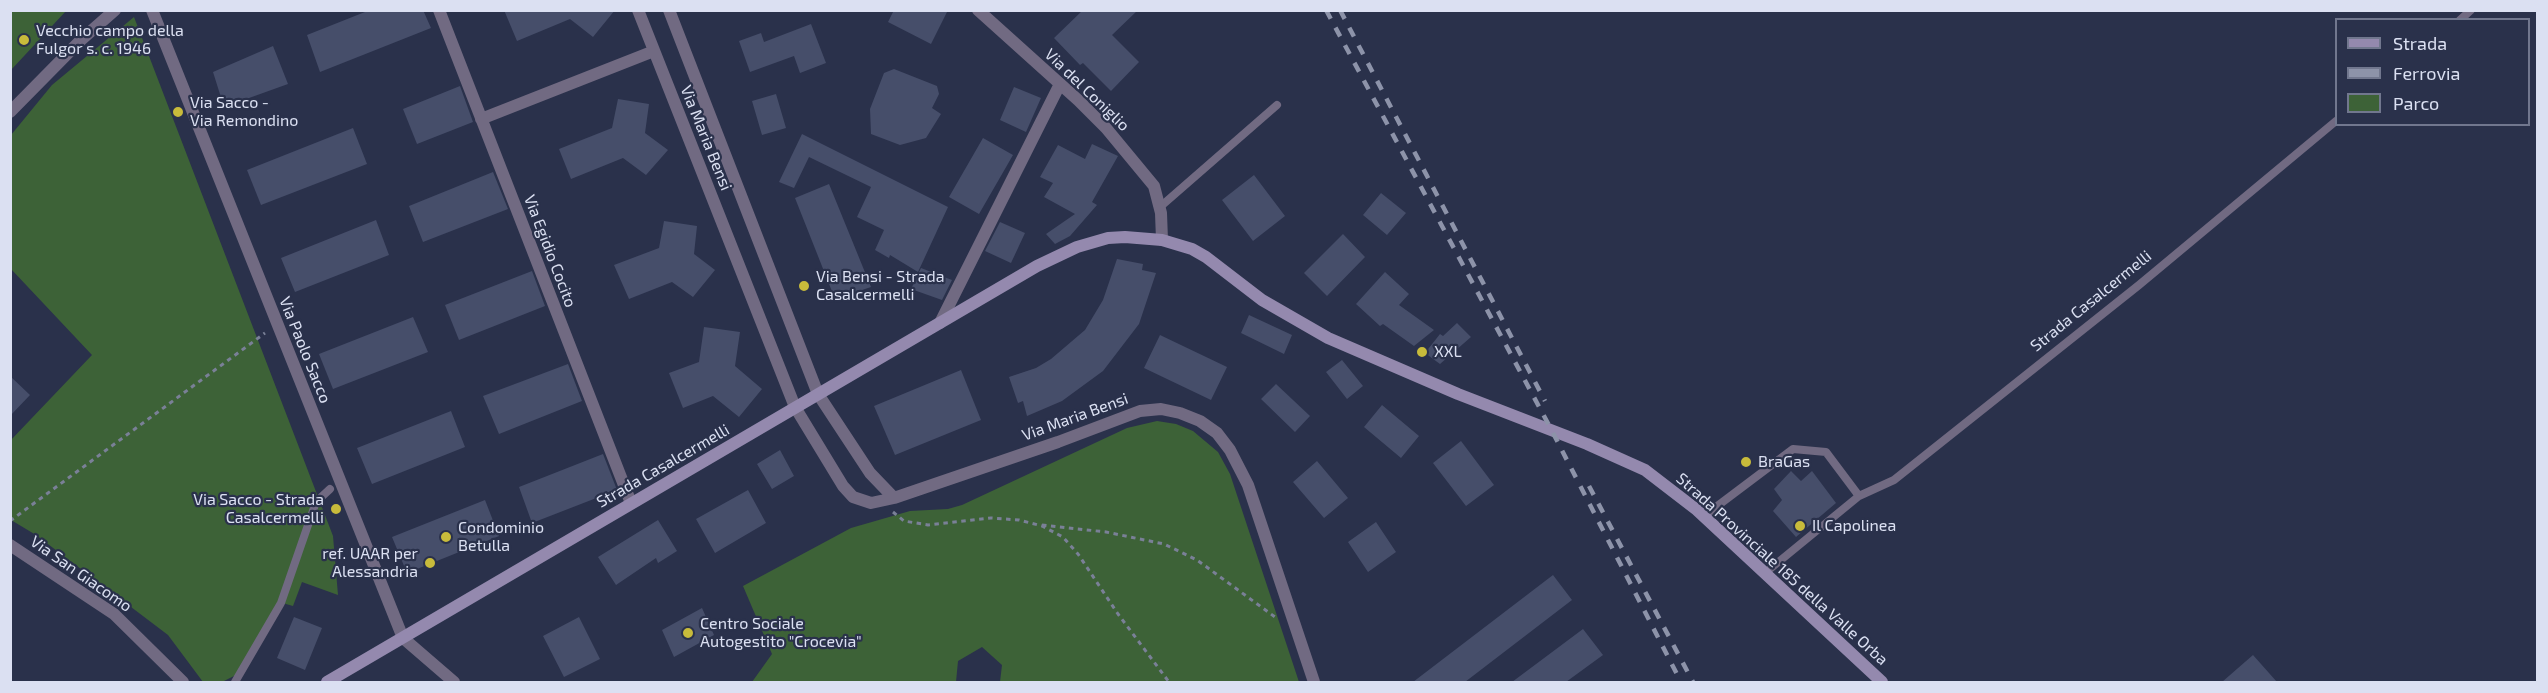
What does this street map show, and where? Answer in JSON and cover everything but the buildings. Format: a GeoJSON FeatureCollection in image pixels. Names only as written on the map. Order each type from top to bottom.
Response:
{"type":"FeatureCollection","features":[{"type":"Feature","properties":{"kind":"main road","name":"Strada Casalcermelli"},"geometry":{"type":"LineString","coordinates":[[327,682],[1043,262],[1077,246],[1108,238],[1162,240],[1206,257],[1262,300],[1328,338],[1458,394],[1562,434]]}},
{"type":"Feature","properties":{"kind":"main road","name":"Strada Provinciale 185 della Valle Orba"},"geometry":{"type":"LineString","coordinates":[[1562,434],[1645,470],[1704,516],[1882,682]]}},
{"type":"Feature","properties":{"kind":"street"},"geometry":{"type":"LineString","coordinates":[[10,112],[81,40],[115,10]]}},
{"type":"Feature","properties":{"kind":"street","name":"Via Paolo Sacco"},"geometry":{"type":"LineString","coordinates":[[152,10],[403,638],[454,682]]}},
{"type":"Feature","properties":{"kind":"street","name":"Via Egidio Cocito"},"geometry":{"type":"LineString","coordinates":[[439,10],[632,503]]}},
{"type":"Feature","properties":{"kind":"street","name":"Via Maria Bensi"},"geometry":{"type":"LineString","coordinates":[[638,10],[795,408],[843,486],[853,496],[871,503],[894,498],[1058,442],[1140,411],[1161,409],[1200,421],[1217,433],[1230,450],[1248,485],[1314,682]]}},
{"type":"Feature","properties":{"kind":"street","name":"Via Maria Bensi"},"geometry":{"type":"LineString","coordinates":[[669,10],[818,394],[870,473],[894,498]]}},
{"type":"Feature","properties":{"kind":"street","name":"Via del Coniglio"},"geometry":{"type":"LineString","coordinates":[[978,10],[1106,128],[1154,186],[1160,207],[1162,240]]}},
{"type":"Feature","properties":{"kind":"street"},"geometry":{"type":"LineString","coordinates":[[481,119],[654,51]]}},
{"type":"Feature","properties":{"kind":"street"},"geometry":{"type":"LineString","coordinates":[[940,323],[1060,84]]}},
{"type":"Feature","properties":{"kind":"street","name":"Via San Giacomo"},"geometry":{"type":"LineString","coordinates":[[10,545],[114,614],[183,682]]}},
{"type":"Feature","properties":{"kind":"lane"},"geometry":{"type":"LineString","coordinates":[[1160,207],[1277,105]]}},
{"type":"Feature","properties":{"kind":"lane","name":"Strada Casalcermelli"},"geometry":{"type":"LineString","coordinates":[[1765,573],[1859,496],[1894,480],[2139,285],[2335,124]]}},
{"type":"Feature","properties":{"kind":"lane"},"geometry":{"type":"LineString","coordinates":[[1704,516],[1793,449],[1826,452],[1859,496]]}},
{"type":"Feature","properties":{"kind":"lane"},"geometry":{"type":"LineString","coordinates":[[235,682],[281,603],[316,502],[330,489]]}},
{"type":"Feature","properties":{"kind":"path"},"geometry":{"type":"LineString","coordinates":[[10,521],[267,331]]}},
{"type":"Feature","properties":{"kind":"path"},"geometry":{"type":"LineString","coordinates":[[871,503],[886,505],[900,519],[914,524],[943,525],[991,518],[1106,532],[1164,544],[1210,569],[1282,622]]}},
{"type":"Feature","properties":{"kind":"path"},"geometry":{"type":"LineString","coordinates":[[1031,523],[1052,531],[1070,544],[1118,614],[1169,682]]}},
{"type":"Feature","properties":{"kind":"green space","name":"Vecchio campo della Fulgor s. c. 1946"},"geometry":{"type":"Polygon","coordinates":[[[10,11],[66,11],[11,70],[10,11]]]}},
{"type":"Feature","properties":{"kind":"green space"},"geometry":{"type":"Polygon","coordinates":[[[134,17],[333,536],[338,595],[302,582],[293,606],[279,602],[236,675],[222,682],[203,682],[168,635],[36,535],[11,520],[10,441],[92,355],[11,269],[11,135],[52,85],[134,17]]]}},
{"type":"Feature","properties":{"kind":"green space"},"geometry":{"type":"Polygon","coordinates":[[[1157,421],[1176,424],[1193,431],[1218,452],[1230,474],[1299,682],[1000,682],[1002,665],[982,647],[958,661],[956,682],[752,682],[772,654],[743,586],[851,528],[910,511],[948,509],[962,505],[1127,428],[1157,421]]]}},
{"type":"Feature","properties":{"kind":"railway"},"geometry":{"type":"LineString","coordinates":[[1326,10],[1551,429],[1681,682]]}},
{"type":"Feature","properties":{"kind":"railway"},"geometry":{"type":"LineString","coordinates":[[1340,10],[1545,401]]}},
{"type":"Feature","properties":{"kind":"railway"},"geometry":{"type":"LineString","coordinates":[[1589,486],[1693,682]]}},
{"type":"Feature","properties":{"kind":"place","name":"Vecchio campo della Fulgor s. c. 1946"},"geometry":{"type":"Point","coordinates":[24,40]}},
{"type":"Feature","properties":{"kind":"place","name":"Via Sacco - Via Remondino"},"geometry":{"type":"Point","coordinates":[178,112]}},
{"type":"Feature","properties":{"kind":"place","name":"Via Bensi - Strada Casalcermelli"},"geometry":{"type":"Point","coordinates":[804,286]}},
{"type":"Feature","properties":{"kind":"place","name":"XXL"},"geometry":{"type":"Point","coordinates":[1422,352]}},
{"type":"Feature","properties":{"kind":"place","name":"BraGas"},"geometry":{"type":"Point","coordinates":[1746,462]}},
{"type":"Feature","properties":{"kind":"place","name":"Via Sacco - Strada Casalcermelli"},"geometry":{"type":"Point","coordinates":[336,509]}},
{"type":"Feature","properties":{"kind":"place","name":"Il Capolinea"},"geometry":{"type":"Point","coordinates":[1800,526]}},
{"type":"Feature","properties":{"kind":"place","name":"Condominio Betulla"},"geometry":{"type":"Point","coordinates":[446,537]}},
{"type":"Feature","properties":{"kind":"place","name":"ref. UAAR per Alessandria"},"geometry":{"type":"Point","coordinates":[430,563]}},
{"type":"Feature","properties":{"kind":"place","name":"Centro Sociale Autogestito \"Crocevia\""},"geometry":{"type":"Point","coordinates":[688,633]}}]}
